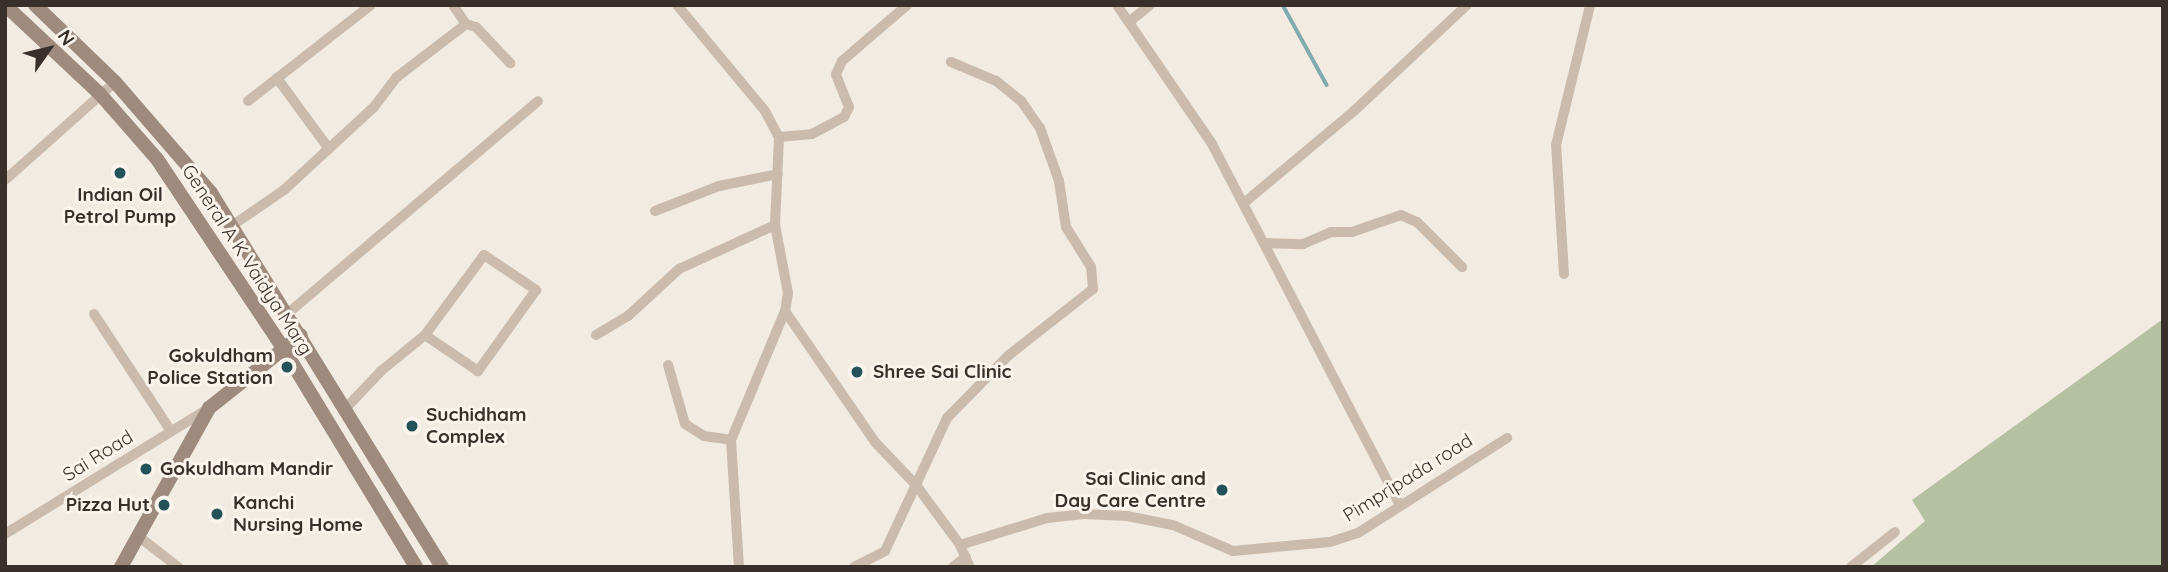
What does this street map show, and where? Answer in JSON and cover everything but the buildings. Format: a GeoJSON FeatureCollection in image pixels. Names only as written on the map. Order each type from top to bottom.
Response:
{"type":"FeatureCollection","features":[{"type":"Feature","properties":{"kind":"main road","name":"General A K Vaidya Marg"},"geometry":{"type":"LineString","coordinates":[[5,5],[100,94],[157,159],[283,348],[416,567]]}},
{"type":"Feature","properties":{"kind":"main road","name":"General A K Vaidya Marg"},"geometry":{"type":"LineString","coordinates":[[35,5],[115,82],[173,144],[233,225],[442,567]]}},
{"type":"Feature","properties":{"kind":"main road"},"geometry":{"type":"LineString","coordinates":[[121,567],[209,408],[301,335]]}},
{"type":"Feature","properties":{"kind":"street"},"geometry":{"type":"LineString","coordinates":[[248,101],[371,5]]}},
{"type":"Feature","properties":{"kind":"street"},"geometry":{"type":"LineString","coordinates":[[453,5],[466,24],[476,27],[510,64]]}},
{"type":"Feature","properties":{"kind":"street"},"geometry":{"type":"LineString","coordinates":[[677,5],[765,111],[779,137],[775,225],[788,293],[785,311],[731,440],[739,567]]}},
{"type":"Feature","properties":{"kind":"street"},"geometry":{"type":"LineString","coordinates":[[779,137],[812,134],[844,117],[849,107],[836,74],[842,61],[907,5]]}},
{"type":"Feature","properties":{"kind":"street"},"geometry":{"type":"LineString","coordinates":[[1117,5],[1212,144],[1400,505]]}},
{"type":"Feature","properties":{"kind":"street"},"geometry":{"type":"LineString","coordinates":[[1129,22],[1150,5]]}},
{"type":"Feature","properties":{"kind":"street"},"geometry":{"type":"LineString","coordinates":[[1244,203],[1467,5]]}},
{"type":"Feature","properties":{"kind":"street"},"geometry":{"type":"LineString","coordinates":[[1564,274],[1556,145],[1590,5]]}},
{"type":"Feature","properties":{"kind":"street"},"geometry":{"type":"LineString","coordinates":[[233,225],[276,196],[374,107],[397,77],[466,24]]}},
{"type":"Feature","properties":{"kind":"street"},"geometry":{"type":"LineString","coordinates":[[854,567],[885,551],[947,418],[1009,355],[1087,296],[1095,278],[1066,227],[1059,181],[1040,128],[1021,101],[996,81],[951,62]]}},
{"type":"Feature","properties":{"kind":"street"},"geometry":{"type":"LineString","coordinates":[[277,78],[329,149]]}},
{"type":"Feature","properties":{"kind":"street"},"geometry":{"type":"LineString","coordinates":[[5,180],[115,82]]}},
{"type":"Feature","properties":{"kind":"street"},"geometry":{"type":"LineString","coordinates":[[287,314],[538,101]]}},
{"type":"Feature","properties":{"kind":"street"},"geometry":{"type":"LineString","coordinates":[[655,211],[719,186],[778,174]]}},
{"type":"Feature","properties":{"kind":"street"},"geometry":{"type":"LineString","coordinates":[[1265,243],[1303,244],[1331,232],[1352,232],[1401,215],[1417,222],[1462,267]]}},
{"type":"Feature","properties":{"kind":"street"},"geometry":{"type":"LineString","coordinates":[[596,335],[628,316],[680,269],[775,225]]}},
{"type":"Feature","properties":{"kind":"street"},"geometry":{"type":"LineString","coordinates":[[344,410],[380,371],[425,335],[484,255],[536,290],[478,371],[425,335]]}},
{"type":"Feature","properties":{"kind":"street"},"geometry":{"type":"LineString","coordinates":[[785,311],[875,442],[916,485],[960,545],[968,562],[953,567]]}},
{"type":"Feature","properties":{"kind":"street"},"geometry":{"type":"LineString","coordinates":[[94,314],[171,431]]}},
{"type":"Feature","properties":{"kind":"street"},"geometry":{"type":"LineString","coordinates":[[668,365],[685,424],[704,436],[731,440]]}},
{"type":"Feature","properties":{"kind":"street","name":"Sai Road"},"geometry":{"type":"LineString","coordinates":[[5,534],[209,408]]}},
{"type":"Feature","properties":{"kind":"street","name":"Pimpripada road"},"geometry":{"type":"LineString","coordinates":[[960,545],[1047,518],[1084,514],[1127,516],[1173,526],[1233,551],[1282,548],[1358,533],[1507,439]]}},
{"type":"Feature","properties":{"kind":"street"},"geometry":{"type":"LineString","coordinates":[[1851,567],[1895,532]]}},
{"type":"Feature","properties":{"kind":"street"},"geometry":{"type":"LineString","coordinates":[[138,536],[178,567]]}},
{"type":"Feature","properties":{"kind":"green space"},"geometry":{"type":"Polygon","coordinates":[[[2163,319],[2163,567],[1871,567],[1925,521],[1912,500],[2163,319]]]}},
{"type":"Feature","properties":{"kind":"waterway"},"geometry":{"type":"LineString","coordinates":[[1283,5],[1327,85]]}},
{"type":"Feature","properties":{"kind":"place","name":"Indian Oil Petrol Pump"},"geometry":{"type":"Point","coordinates":[120,173]}},
{"type":"Feature","properties":{"kind":"place","name":"Gokuldham Police Station"},"geometry":{"type":"Point","coordinates":[287,367]}},
{"type":"Feature","properties":{"kind":"place","name":"Shree Sai Clinic"},"geometry":{"type":"Point","coordinates":[857,372]}},
{"type":"Feature","properties":{"kind":"place","name":"Suchidham Complex"},"geometry":{"type":"Point","coordinates":[412,426]}},
{"type":"Feature","properties":{"kind":"place","name":"Gokuldham Mandir"},"geometry":{"type":"Point","coordinates":[146,469]}},
{"type":"Feature","properties":{"kind":"place","name":"Sai Clinic and Day Care Centre"},"geometry":{"type":"Point","coordinates":[1222,490]}},
{"type":"Feature","properties":{"kind":"place","name":"Pizza Hut"},"geometry":{"type":"Point","coordinates":[164,505]}},
{"type":"Feature","properties":{"kind":"place","name":"Kanchi Nursing Home"},"geometry":{"type":"Point","coordinates":[217,514]}}]}
